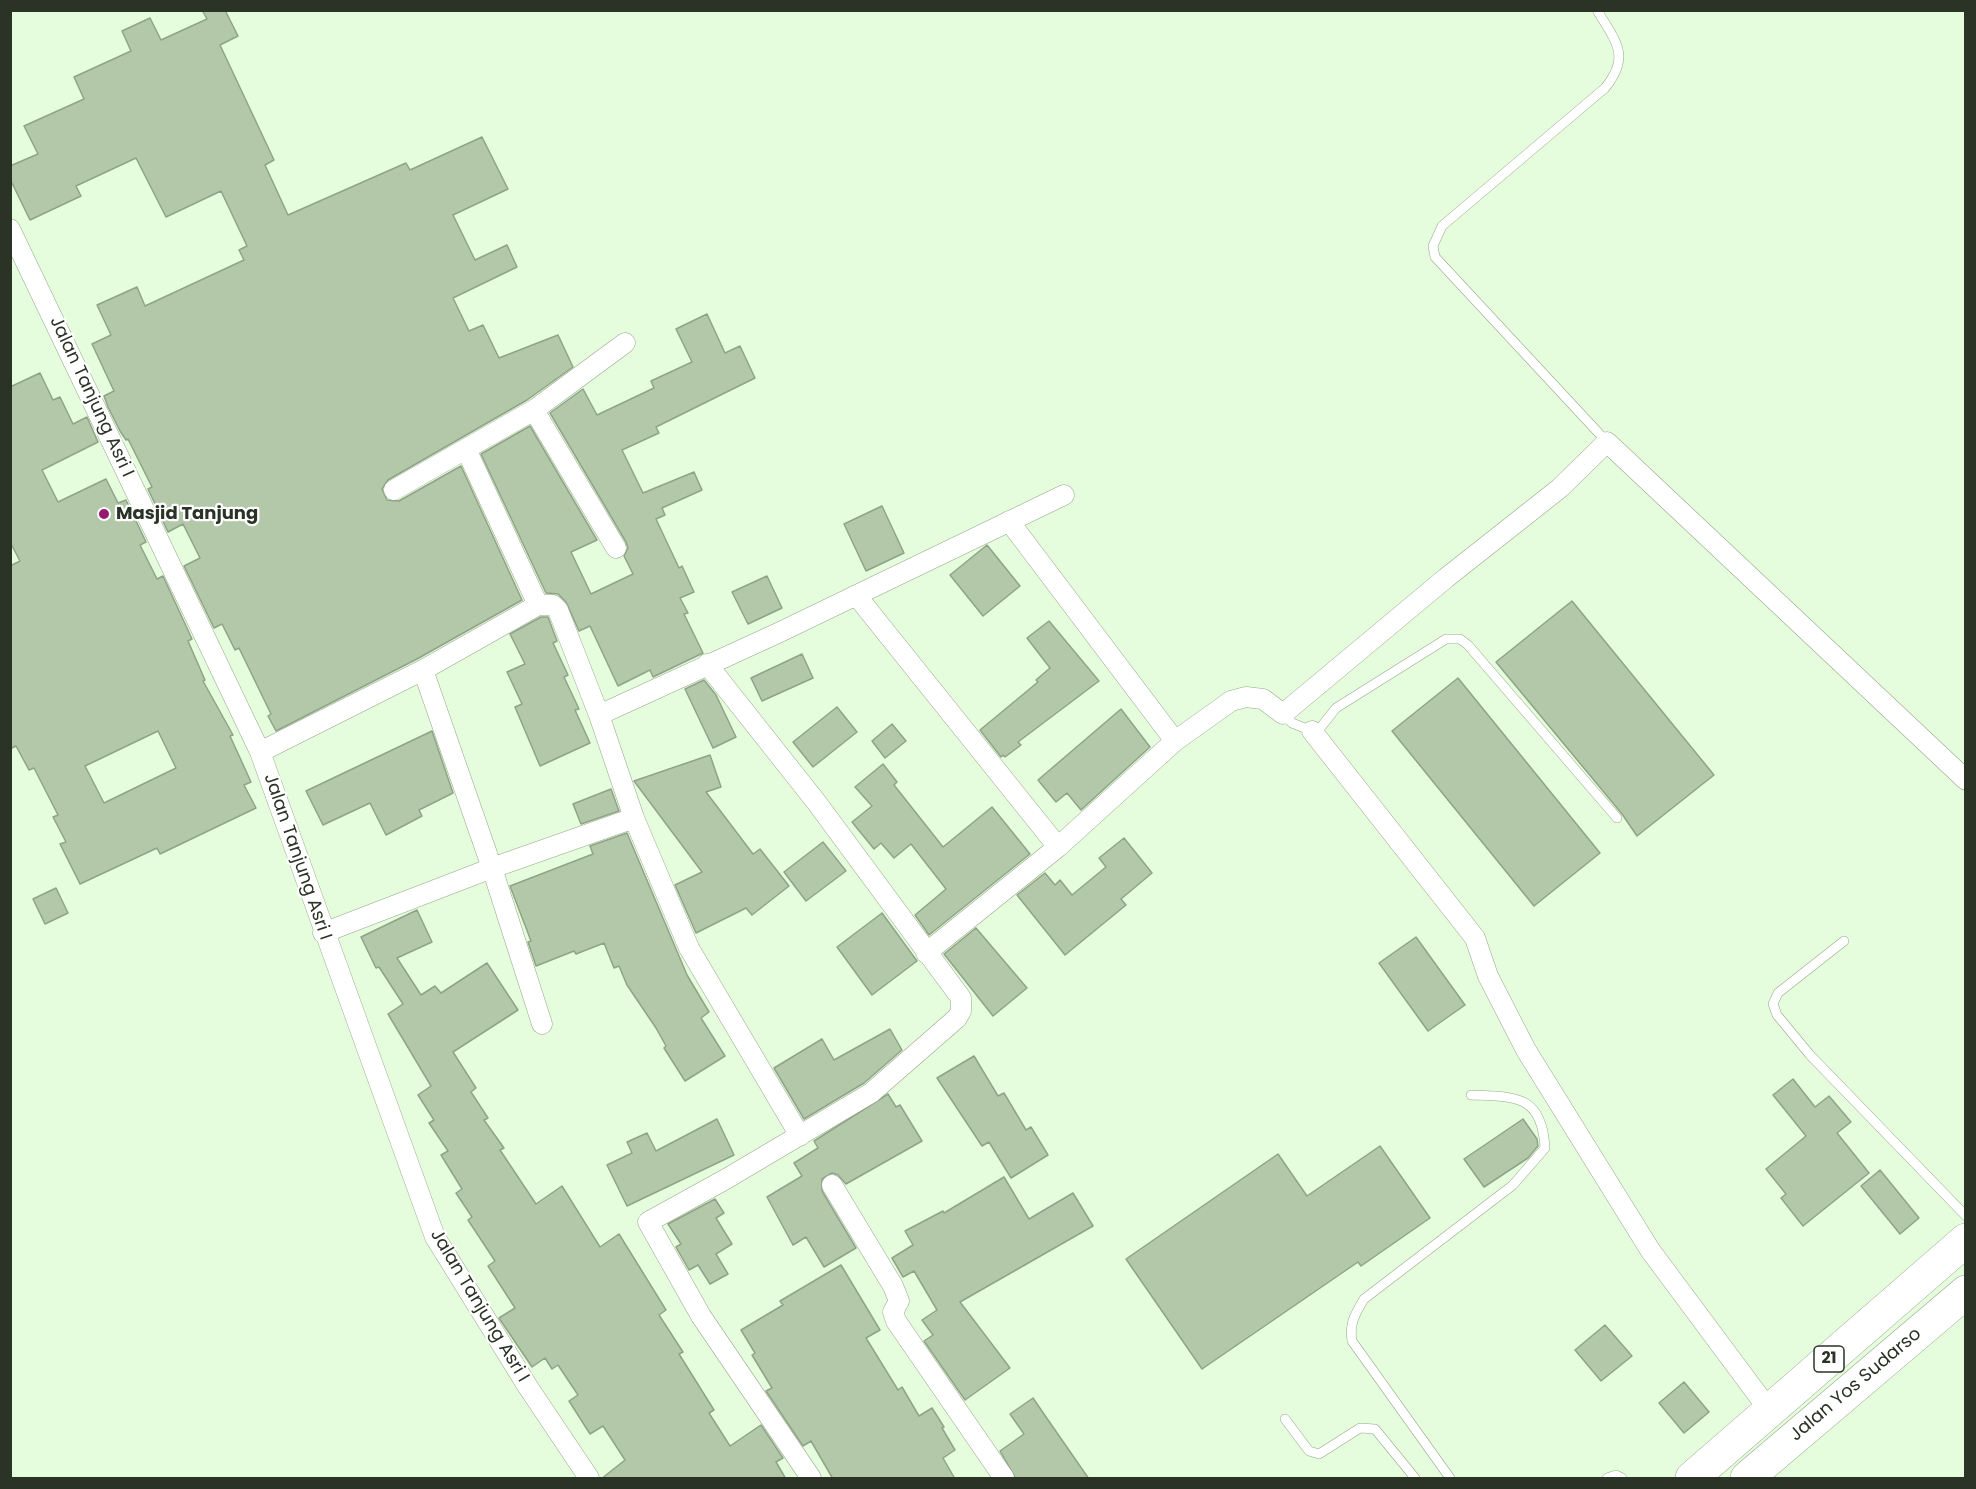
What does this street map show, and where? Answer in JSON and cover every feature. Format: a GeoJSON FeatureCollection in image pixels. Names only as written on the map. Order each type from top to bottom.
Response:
{"type":"FeatureCollection","features":[{"type":"Feature","properties":{"kind":"highway","name":"Jalan Yos Sudarso"},"geometry":{"type":"LineString","coordinates":[[1692,1479],[1769,1410],[1959,1259]]}},
{"type":"Feature","properties":{"kind":"highway","name":"Jalan Yos Sudarso"},"geometry":{"type":"LineString","coordinates":[[1747,1479],[1965,1292]]}},
{"type":"Feature","properties":{"kind":"street","name":"Jalan Tanjung Asri I"},"geometry":{"type":"LineString","coordinates":[[10,229],[260,752],[323,933],[435,1237],[528,1387],[589,1479]]}},
{"type":"Feature","properties":{"kind":"street"},"geometry":{"type":"LineString","coordinates":[[394,490],[534,411],[625,343]]}},
{"type":"Feature","properties":{"kind":"street"},"geometry":{"type":"LineString","coordinates":[[534,411],[616,548]]}},
{"type":"Feature","properties":{"kind":"street"},"geometry":{"type":"LineString","coordinates":[[926,953],[1058,847],[1175,741],[1231,700],[1246,697],[1263,699],[1282,714],[1446,578],[1560,488],[1607,442],[1965,780]]}},
{"type":"Feature","properties":{"kind":"street"},"geometry":{"type":"LineString","coordinates":[[466,449],[538,605]]}},
{"type":"Feature","properties":{"kind":"street"},"geometry":{"type":"LineString","coordinates":[[599,715],[1064,495]]}},
{"type":"Feature","properties":{"kind":"street"},"geometry":{"type":"LineString","coordinates":[[1009,521],[1175,741]]}},
{"type":"Feature","properties":{"kind":"street"},"geometry":{"type":"LineString","coordinates":[[856,595],[1058,847]]}},
{"type":"Feature","properties":{"kind":"street"},"geometry":{"type":"LineString","coordinates":[[260,752],[423,670],[538,605],[547,603],[558,610],[599,715],[634,818],[689,948],[801,1136]]}},
{"type":"Feature","properties":{"kind":"street"},"geometry":{"type":"LineString","coordinates":[[707,664],[817,803],[961,998],[961,1011],[957,1018],[871,1093],[801,1136],[648,1222],[701,1316],[811,1479]]}},
{"type":"Feature","properties":{"kind":"street"},"geometry":{"type":"LineString","coordinates":[[423,670],[492,868],[542,1024]]}},
{"type":"Feature","properties":{"kind":"street"},"geometry":{"type":"LineString","coordinates":[[1312,730],[1475,938],[1488,976],[1526,1050],[1650,1250],[1769,1410]]}},
{"type":"Feature","properties":{"kind":"street"},"geometry":{"type":"LineString","coordinates":[[323,933],[492,868],[634,818]]}},
{"type":"Feature","properties":{"kind":"street"},"geometry":{"type":"LineString","coordinates":[[832,1185],[893,1286],[899,1301],[893,1312],[896,1321],[1004,1479]]}},
{"type":"Feature","properties":{"kind":"lane"},"geometry":{"type":"LineString","coordinates":[[1597,10],[1618,46],[1620,62],[1615,76],[1605,88],[1442,226],[1433,246],[1435,257],[1607,442]]}},
{"type":"Feature","properties":{"kind":"lane"},"geometry":{"type":"LineString","coordinates":[[1282,714],[1292,723],[1312,730],[1320,727],[1336,708],[1446,639],[1460,639],[1468,645],[1617,818]]}},
{"type":"Feature","properties":{"kind":"lane"},"geometry":{"type":"LineString","coordinates":[[1844,941],[1778,993],[1773,1004],[1777,1016],[1809,1055],[1965,1216]]}},
{"type":"Feature","properties":{"kind":"lane"},"geometry":{"type":"LineString","coordinates":[[1450,1479],[1352,1341],[1350,1330],[1364,1299],[1513,1185],[1545,1148],[1544,1128],[1536,1112],[1517,1097],[1471,1095]]}},
{"type":"Feature","properties":{"kind":"lane"},"geometry":{"type":"LineString","coordinates":[[1285,1419],[1309,1451],[1314,1454],[1318,1454],[1360,1428],[1375,1429],[1415,1479]]}},
{"type":"Feature","properties":{"kind":"lane"},"geometry":{"type":"LineString","coordinates":[[1607,1479],[1616,1475],[1622,1479]]}},
{"type":"Feature","properties":{"kind":"building"},"geometry":{"type":"Polygon","coordinates":[[[202,10],[225,10],[238,36],[220,45],[274,160],[265,165],[288,215],[406,163],[410,170],[482,137],[508,189],[453,215],[475,260],[507,245],[517,267],[453,298],[469,331],[483,325],[499,358],[558,335],[573,367],[527,400],[388,480],[382,489],[387,500],[399,501],[461,466],[522,600],[417,659],[276,731],[268,716],[271,714],[239,648],[235,650],[222,624],[214,628],[184,566],[200,558],[183,524],[168,532],[148,489],[152,487],[128,439],[126,440],[120,431],[108,407],[104,396],[114,391],[92,344],[111,335],[97,305],[137,287],[145,306],[244,260],[239,250],[247,246],[221,191],[166,217],[136,158],[76,186],[81,196],[30,220],[10,179],[10,166],[38,154],[24,126],[84,99],[74,77],[131,51],[122,31],[150,18],[161,40],[207,19],[202,10]]]}},
{"type":"Feature","properties":{"kind":"building"},"geometry":{"type":"Polygon","coordinates":[[[707,314],[725,353],[740,346],[755,378],[656,427],[659,433],[622,450],[643,493],[694,472],[702,490],[662,508],[665,515],[656,519],[679,568],[682,566],[694,592],[680,598],[688,613],[684,614],[703,653],[653,677],[650,670],[618,686],[590,626],[579,631],[566,602],[558,594],[546,593],[481,454],[530,426],[597,540],[571,552],[591,594],[633,574],[624,556],[628,548],[626,542],[550,413],[583,389],[597,415],[654,388],[651,381],[692,362],[676,329],[707,314]]]}},
{"type":"Feature","properties":{"kind":"building"},"geometry":{"type":"Polygon","coordinates":[[[40,373],[53,400],[60,397],[73,424],[87,417],[98,442],[42,470],[58,502],[106,479],[118,503],[126,500],[146,542],[140,545],[157,579],[163,576],[192,639],[188,641],[205,680],[203,681],[233,735],[230,736],[251,782],[244,785],[256,808],[160,854],[157,848],[80,884],[60,844],[66,842],[53,817],[58,815],[34,768],[29,770],[16,746],[10,749],[10,566],[20,561],[10,542],[10,387],[40,373]],[[158,731],[85,766],[104,803],[176,768],[158,731]]]}},
{"type":"Feature","properties":{"kind":"building"},"geometry":{"type":"Polygon","coordinates":[[[882,506],[904,553],[866,571],[844,524],[882,506]]]}},
{"type":"Feature","properties":{"kind":"building"},"geometry":{"type":"Polygon","coordinates":[[[987,545],[1020,586],[983,616],[950,575],[987,545]]]}},
{"type":"Feature","properties":{"kind":"building"},"geometry":{"type":"Polygon","coordinates":[[[767,576],[782,608],[748,624],[732,592],[767,576]]]}},
{"type":"Feature","properties":{"kind":"building"},"geometry":{"type":"Polygon","coordinates":[[[1572,601],[1714,775],[1637,836],[1622,814],[1496,662],[1572,601]]]}},
{"type":"Feature","properties":{"kind":"building"},"geometry":{"type":"Polygon","coordinates":[[[541,617],[548,617],[557,641],[553,643],[568,675],[564,677],[579,709],[575,710],[590,743],[540,766],[515,707],[522,704],[507,672],[525,664],[510,634],[541,617]]]}},
{"type":"Feature","properties":{"kind":"building"},"geometry":{"type":"Polygon","coordinates":[[[1049,621],[1099,681],[1018,742],[1021,745],[1005,757],[1003,755],[1001,757],[980,730],[1038,682],[1036,680],[1050,668],[1027,638],[1049,621]]]}},
{"type":"Feature","properties":{"kind":"building"},"geometry":{"type":"Polygon","coordinates":[[[802,654],[813,678],[762,701],[751,678],[802,654]]]}},
{"type":"Feature","properties":{"kind":"building"},"geometry":{"type":"Polygon","coordinates":[[[1458,678],[1600,853],[1534,906],[1392,731],[1458,678]]]}},
{"type":"Feature","properties":{"kind":"building"},"geometry":{"type":"Polygon","coordinates":[[[704,680],[716,695],[736,737],[713,748],[685,689],[704,680]]]}},
{"type":"Feature","properties":{"kind":"building"},"geometry":{"type":"Polygon","coordinates":[[[837,707],[857,732],[813,767],[793,742],[837,707]]]}},
{"type":"Feature","properties":{"kind":"building"},"geometry":{"type":"Polygon","coordinates":[[[1121,709],[1150,747],[1081,810],[1067,793],[1056,802],[1038,780],[1121,709]]]}},
{"type":"Feature","properties":{"kind":"building"},"geometry":{"type":"Polygon","coordinates":[[[892,724],[906,741],[885,758],[872,741],[892,724]]]}},
{"type":"Feature","properties":{"kind":"building"},"geometry":{"type":"Polygon","coordinates":[[[432,731],[453,793],[419,810],[422,816],[386,835],[370,803],[323,825],[306,791],[432,731]]]}},
{"type":"Feature","properties":{"kind":"building"},"geometry":{"type":"Polygon","coordinates":[[[710,755],[721,787],[706,792],[753,854],[760,849],[789,886],[752,915],[746,908],[696,933],[675,885],[702,872],[634,781],[710,755]]]}},
{"type":"Feature","properties":{"kind":"building"},"geometry":{"type":"Polygon","coordinates":[[[883,764],[897,782],[894,785],[943,847],[992,807],[1030,854],[929,935],[915,915],[946,889],[911,844],[894,858],[881,843],[874,849],[852,822],[872,806],[855,787],[883,764]]]}},
{"type":"Feature","properties":{"kind":"building"},"geometry":{"type":"Polygon","coordinates":[[[611,789],[619,811],[581,824],[573,804],[611,789]]]}},
{"type":"Feature","properties":{"kind":"building"},"geometry":{"type":"Polygon","coordinates":[[[627,833],[687,975],[709,1012],[701,1018],[725,1056],[685,1081],[664,1048],[666,1046],[656,1028],[627,985],[619,966],[614,968],[604,943],[576,954],[574,951],[536,966],[528,942],[531,941],[510,886],[593,854],[590,846],[627,833]]]}},
{"type":"Feature","properties":{"kind":"building"},"geometry":{"type":"Polygon","coordinates":[[[1124,838],[1152,873],[1121,899],[1126,905],[1065,955],[1017,895],[1045,873],[1055,885],[1060,880],[1072,895],[1106,867],[1099,858],[1124,838]]]}},
{"type":"Feature","properties":{"kind":"building"},"geometry":{"type":"Polygon","coordinates":[[[823,842],[846,871],[806,901],[784,872],[823,842]]]}},
{"type":"Feature","properties":{"kind":"building"},"geometry":{"type":"Polygon","coordinates":[[[56,888],[68,913],[45,924],[33,899],[56,888]]]}},
{"type":"Feature","properties":{"kind":"building"},"geometry":{"type":"Polygon","coordinates":[[[417,910],[432,942],[397,958],[421,995],[435,986],[441,993],[487,963],[518,1010],[453,1052],[476,1088],[471,1092],[488,1118],[484,1120],[504,1148],[500,1150],[536,1204],[562,1186],[600,1247],[619,1234],[666,1310],[659,1315],[683,1352],[679,1354],[714,1410],[709,1413],[730,1446],[761,1425],[783,1458],[776,1462],[786,1479],[601,1479],[625,1460],[603,1426],[590,1434],[569,1401],[578,1395],[558,1365],[552,1369],[545,1358],[532,1367],[499,1318],[515,1308],[488,1266],[495,1261],[468,1220],[472,1217],[456,1193],[462,1189],[441,1155],[448,1151],[429,1123],[434,1120],[418,1095],[431,1086],[388,1014],[403,1004],[379,967],[376,968],[361,937],[417,910]]]}},
{"type":"Feature","properties":{"kind":"building"},"geometry":{"type":"Polygon","coordinates":[[[882,913],[917,961],[872,995],[837,947],[882,913]]]}},
{"type":"Feature","properties":{"kind":"building"},"geometry":{"type":"Polygon","coordinates":[[[976,928],[1027,988],[993,1016],[944,954],[976,928]]]}},
{"type":"Feature","properties":{"kind":"building"},"geometry":{"type":"Polygon","coordinates":[[[1416,937],[1465,1005],[1428,1031],[1379,963],[1416,937]]]}},
{"type":"Feature","properties":{"kind":"building"},"geometry":{"type":"Polygon","coordinates":[[[890,1029],[902,1050],[864,1083],[804,1119],[774,1068],[822,1039],[834,1060],[890,1029]]]}},
{"type":"Feature","properties":{"kind":"building"},"geometry":{"type":"Polygon","coordinates":[[[974,1056],[998,1096],[1004,1093],[1026,1130],[1031,1127],[1048,1155],[1011,1178],[989,1142],[982,1146],[937,1078],[974,1056]]]}},
{"type":"Feature","properties":{"kind":"building"},"geometry":{"type":"Polygon","coordinates":[[[1793,1079],[1815,1107],[1829,1096],[1851,1122],[1837,1133],[1869,1173],[1803,1226],[1781,1198],[1786,1194],[1766,1169],[1806,1136],[1773,1095],[1793,1079]]]}},
{"type":"Feature","properties":{"kind":"building"},"geometry":{"type":"Polygon","coordinates":[[[888,1094],[896,1107],[900,1105],[922,1141],[846,1184],[838,1175],[832,1173],[822,1179],[822,1191],[856,1248],[824,1267],[806,1237],[793,1245],[767,1197],[802,1176],[794,1163],[818,1148],[814,1141],[888,1094]]]}},
{"type":"Feature","properties":{"kind":"building"},"geometry":{"type":"Polygon","coordinates":[[[717,1119],[734,1155],[627,1206],[607,1165],[632,1153],[627,1142],[647,1133],[656,1151],[717,1119]]]}},
{"type":"Feature","properties":{"kind":"building"},"geometry":{"type":"Polygon","coordinates":[[[1523,1119],[1537,1139],[1538,1146],[1528,1158],[1484,1187],[1464,1159],[1523,1119]]]}},
{"type":"Feature","properties":{"kind":"building"},"geometry":{"type":"Polygon","coordinates":[[[1380,1146],[1430,1218],[1361,1266],[1358,1262],[1202,1369],[1126,1259],[1278,1154],[1307,1196],[1380,1146]]]}},
{"type":"Feature","properties":{"kind":"building"},"geometry":{"type":"Polygon","coordinates":[[[1880,1170],[1919,1218],[1900,1234],[1861,1186],[1880,1170]]]}},
{"type":"Feature","properties":{"kind":"building"},"geometry":{"type":"Polygon","coordinates":[[[1004,1177],[1029,1219],[1073,1193],[1093,1226],[960,1302],[1010,1368],[965,1400],[924,1341],[933,1335],[922,1320],[937,1310],[914,1271],[903,1277],[892,1258],[913,1245],[905,1231],[943,1211],[944,1213],[1004,1177]]]}},
{"type":"Feature","properties":{"kind":"building"},"geometry":{"type":"Polygon","coordinates":[[[715,1199],[724,1213],[716,1218],[732,1244],[716,1254],[728,1274],[710,1284],[698,1265],[689,1270],[676,1247],[681,1244],[668,1224],[715,1199]]]}},
{"type":"Feature","properties":{"kind":"building"},"geometry":{"type":"Polygon","coordinates":[[[841,1265],[880,1330],[866,1338],[898,1390],[902,1387],[919,1416],[932,1408],[944,1427],[942,1428],[955,1450],[943,1458],[955,1479],[833,1479],[811,1441],[803,1446],[766,1391],[772,1388],[752,1355],[755,1353],[741,1330],[783,1305],[780,1301],[841,1265]]]}},
{"type":"Feature","properties":{"kind":"building"},"geometry":{"type":"Polygon","coordinates":[[[1605,1325],[1632,1356],[1601,1381],[1575,1350],[1605,1325]]]}},
{"type":"Feature","properties":{"kind":"building"},"geometry":{"type":"Polygon","coordinates":[[[1684,1382],[1709,1412],[1684,1433],[1659,1403],[1684,1382]]]}},
{"type":"Feature","properties":{"kind":"building"},"geometry":{"type":"Polygon","coordinates":[[[1033,1398],[1089,1479],[1016,1479],[1000,1451],[1024,1434],[1010,1414],[1033,1398]]]}},
{"type":"Feature","properties":{"kind":"place","name":"Masjid Tanjung"},"geometry":{"type":"Point","coordinates":[104,514]}}]}
